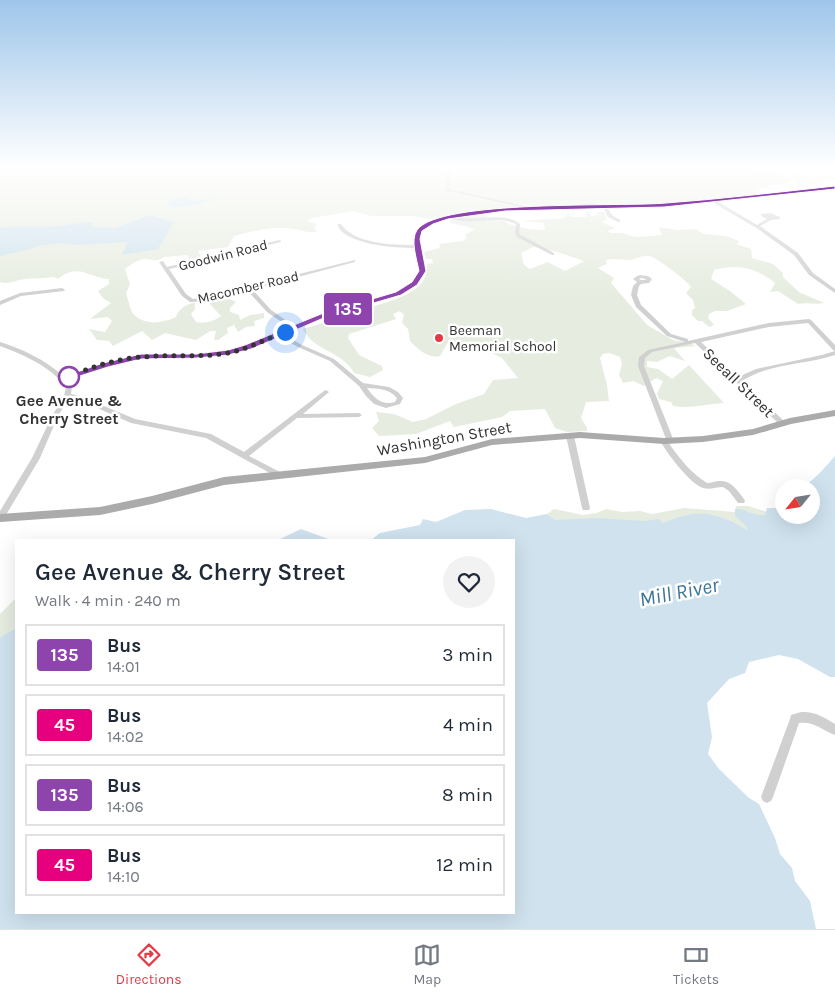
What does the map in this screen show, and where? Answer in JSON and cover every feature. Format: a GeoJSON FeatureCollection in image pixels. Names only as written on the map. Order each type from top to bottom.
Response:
{"type":"FeatureCollection","features":[{"type":"Feature","properties":{"kind":"main road","name":"Washington Street"},"geometry":{"type":"LineString","coordinates":[[0,518],[109,510],[216,482],[277,474],[425,460],[492,442],[570,436],[667,441],[730,436],[782,423],[835,413]]}},
{"type":"Feature","properties":{"kind":"street"},"geometry":{"type":"LineString","coordinates":[[64,378],[105,365],[141,357],[196,356],[228,353],[324,316],[391,297],[409,288],[418,280],[423,271],[416,239],[420,231],[431,223],[448,217],[486,211]]}},
{"type":"Feature","properties":{"kind":"street"},"geometry":{"type":"LineString","coordinates":[[607,211],[610,216],[618,221]]}},
{"type":"Feature","properties":{"kind":"street"},"geometry":{"type":"LineString","coordinates":[[732,211],[758,226],[796,254],[811,274],[835,291]]}},
{"type":"Feature","properties":{"kind":"street"},"geometry":{"type":"LineString","coordinates":[[448,217],[459,220],[500,219],[515,222],[518,224],[517,233],[519,236],[552,254]]}},
{"type":"Feature","properties":{"kind":"street"},"geometry":{"type":"LineString","coordinates":[[758,226],[770,220]]}},
{"type":"Feature","properties":{"kind":"street"},"geometry":{"type":"LineString","coordinates":[[339,225],[342,230],[371,244],[390,247],[418,246]]}},
{"type":"Feature","properties":{"kind":"street","name":"Goodwin Road"},"geometry":{"type":"LineString","coordinates":[[167,268],[279,241]]}},
{"type":"Feature","properties":{"kind":"street","name":"Macomber Road"},"geometry":{"type":"LineString","coordinates":[[161,262],[184,295],[192,301],[207,299],[353,261]]}},
{"type":"Feature","properties":{"kind":"street"},"geometry":{"type":"LineString","coordinates":[[640,282],[635,288],[634,295],[638,306],[669,335],[697,341]]}},
{"type":"Feature","properties":{"kind":"street"},"geometry":{"type":"LineString","coordinates":[[248,288],[269,312],[294,328]]}},
{"type":"Feature","properties":{"kind":"street"},"geometry":{"type":"LineString","coordinates":[[0,303],[20,295],[62,290]]}},
{"type":"Feature","properties":{"kind":"street"},"geometry":{"type":"LineString","coordinates":[[737,381],[758,371],[835,351],[809,321],[780,323],[655,349],[640,360],[667,441],[678,459],[702,484],[708,486],[724,483],[741,501]]}},
{"type":"Feature","properties":{"kind":"street"},"geometry":{"type":"LineString","coordinates":[[279,334],[300,346],[332,360],[361,386],[368,396],[381,406],[391,406],[398,403],[400,398],[381,385],[361,386]]}},
{"type":"Feature","properties":{"kind":"street","name":"Seeall Street"},"geometry":{"type":"LineString","coordinates":[[697,341],[782,423]]}},
{"type":"Feature","properties":{"kind":"street"},"geometry":{"type":"LineString","coordinates":[[0,344],[27,353],[64,378],[69,387],[67,396],[55,416],[33,464],[0,518]]}},
{"type":"Feature","properties":{"kind":"street"},"geometry":{"type":"LineString","coordinates":[[244,456],[326,392]]}},
{"type":"Feature","properties":{"kind":"street"},"geometry":{"type":"LineString","coordinates":[[67,396],[78,397],[133,421],[208,436],[277,474]]}},
{"type":"Feature","properties":{"kind":"street"},"geometry":{"type":"LineString","coordinates":[[295,416],[359,415]]}},
{"type":"Feature","properties":{"kind":"street"},"geometry":{"type":"LineString","coordinates":[[570,436],[586,508]]}},
{"type":"Feature","properties":{"kind":"street"},"geometry":{"type":"LineString","coordinates":[[767,796],[795,719],[810,716],[835,730]]}},
{"type":"Feature","properties":{"kind":"shaded area"},"geometry":{"type":"Polygon","coordinates":[[[0,211],[351,211],[312,218],[307,221],[317,224],[314,227],[317,232],[290,228],[253,231],[234,236],[228,247],[198,251],[201,257],[189,260],[188,255],[164,257],[157,260],[144,259],[125,269],[130,284],[126,293],[130,308],[134,315],[144,321],[160,322],[171,319],[176,317],[184,307],[195,303],[195,309],[191,314],[196,322],[209,322],[221,316],[208,302],[227,298],[236,302],[230,308],[230,312],[239,315],[240,320],[250,315],[264,313],[264,318],[254,321],[255,326],[246,327],[238,332],[234,325],[227,328],[228,333],[218,340],[214,340],[216,331],[210,331],[196,340],[165,333],[152,340],[142,331],[113,346],[109,341],[97,340],[89,329],[105,332],[112,321],[108,317],[90,319],[111,303],[103,298],[98,291],[109,284],[109,279],[78,271],[65,274],[58,279],[54,277],[25,279],[6,283],[0,282],[0,211]]]}},
{"type":"Feature","properties":{"kind":"shaded area"},"geometry":{"type":"Polygon","coordinates":[[[354,211],[466,211],[431,219],[411,216],[371,216],[354,211]]]}},
{"type":"Feature","properties":{"kind":"shaded area"},"geometry":{"type":"Polygon","coordinates":[[[586,211],[592,216],[598,215],[597,212],[604,212],[607,219],[601,222],[615,228],[608,231],[637,237],[662,235],[659,227],[677,230],[696,229],[704,234],[726,236],[739,241],[736,244],[751,249],[752,258],[773,264],[783,273],[783,277],[799,292],[824,303],[798,304],[778,291],[770,292],[775,283],[754,270],[739,267],[722,268],[714,270],[711,279],[746,304],[727,311],[715,311],[709,314],[708,318],[714,325],[709,327],[692,315],[692,310],[695,308],[693,300],[686,293],[691,287],[659,261],[649,256],[630,260],[606,260],[607,264],[598,268],[614,278],[611,283],[647,325],[673,340],[696,346],[674,348],[685,361],[670,356],[657,362],[647,361],[647,367],[658,369],[672,379],[689,365],[724,403],[692,407],[673,406],[671,402],[659,399],[657,394],[663,381],[656,378],[644,386],[633,381],[623,383],[619,375],[622,364],[620,357],[609,353],[603,354],[600,358],[609,401],[586,402],[581,418],[587,431],[567,432],[555,428],[545,409],[510,411],[502,417],[454,427],[450,421],[416,434],[379,436],[372,428],[379,421],[376,412],[394,414],[413,422],[426,419],[456,404],[484,394],[493,380],[518,378],[502,358],[477,346],[469,348],[448,342],[440,356],[436,357],[423,353],[410,341],[408,329],[402,323],[404,315],[400,311],[393,314],[396,319],[349,334],[348,338],[359,355],[382,366],[383,370],[370,377],[354,373],[343,360],[314,342],[303,329],[336,319],[357,323],[370,317],[367,312],[368,308],[397,299],[415,289],[422,282],[426,274],[427,264],[433,263],[432,259],[426,259],[424,252],[440,248],[439,244],[463,241],[467,238],[465,235],[475,229],[451,223],[450,221],[455,218],[484,214],[490,220],[505,221],[508,224],[529,229],[545,230],[544,223],[522,221],[564,218],[568,213],[571,217],[586,217],[586,211]],[[533,247],[521,253],[524,265],[530,269],[548,262],[565,271],[584,261],[558,252],[533,247]]]}},
{"type":"Feature","properties":{"kind":"shaded area"},"geometry":{"type":"Polygon","coordinates":[[[736,506],[748,506],[767,512],[765,518],[749,532],[692,514],[663,525],[556,521],[547,514],[554,509],[583,515],[597,513],[606,509],[622,512],[640,511],[652,514],[684,508],[735,512],[736,506]]]}},
{"type":"Feature","properties":{"kind":"shaded area"},"geometry":{"type":"Polygon","coordinates":[[[15,599],[15,629],[0,637],[0,614],[15,599]]]}},
{"type":"Feature","properties":{"kind":"water"},"geometry":{"type":"Polygon","coordinates":[[[150,215],[174,222],[158,249],[122,255],[128,242],[77,245],[61,243],[37,246],[0,256],[0,228],[50,227],[93,222],[92,227],[115,228],[150,215]]]}},
{"type":"Feature","properties":{"kind":"water","name":"Mill River"},"geometry":{"type":"Polygon","coordinates":[[[835,456],[835,677],[830,677],[798,659],[779,655],[749,662],[745,673],[729,679],[707,703],[712,737],[708,754],[719,769],[749,798],[759,804],[775,838],[780,854],[792,868],[795,881],[810,901],[816,929],[0,929],[0,637],[15,629],[15,914],[515,914],[515,539],[372,539],[380,533],[420,525],[423,519],[436,522],[465,510],[491,509],[526,518],[547,514],[555,520],[597,518],[645,521],[658,519],[663,523],[681,516],[708,514],[729,520],[748,531],[746,526],[735,516],[735,509],[757,515],[765,515],[767,508],[775,508],[775,524],[820,524],[820,479],[813,479],[835,456]]]}},
{"type":"Feature","properties":{"kind":"water"},"geometry":{"type":"Polygon","coordinates":[[[301,529],[328,539],[280,539],[301,529]]]}},
{"type":"Feature","properties":{"kind":"bus line","name":"135"},"geometry":{"type":"LineString","coordinates":[[64,378],[105,365],[141,357],[196,356],[228,353],[248,347],[314,319],[391,297],[415,284],[421,276],[423,271],[416,239],[424,226],[447,217],[486,211]]}},
{"type":"Feature","properties":{"kind":"place","name":"Beeman Memorial School"},"geometry":{"type":"Point","coordinates":[439,338]}},
{"type":"Feature","properties":{"kind":"place","name":"Gee Avenue & Cherry Street"},"geometry":{"type":"Point","coordinates":[69,377]}},
{"type":"Feature","properties":{"kind":"route"},"geometry":{"type":"LineString","coordinates":[[69,377],[105,365],[141,357],[196,356],[228,353],[285,332]]}}]}
